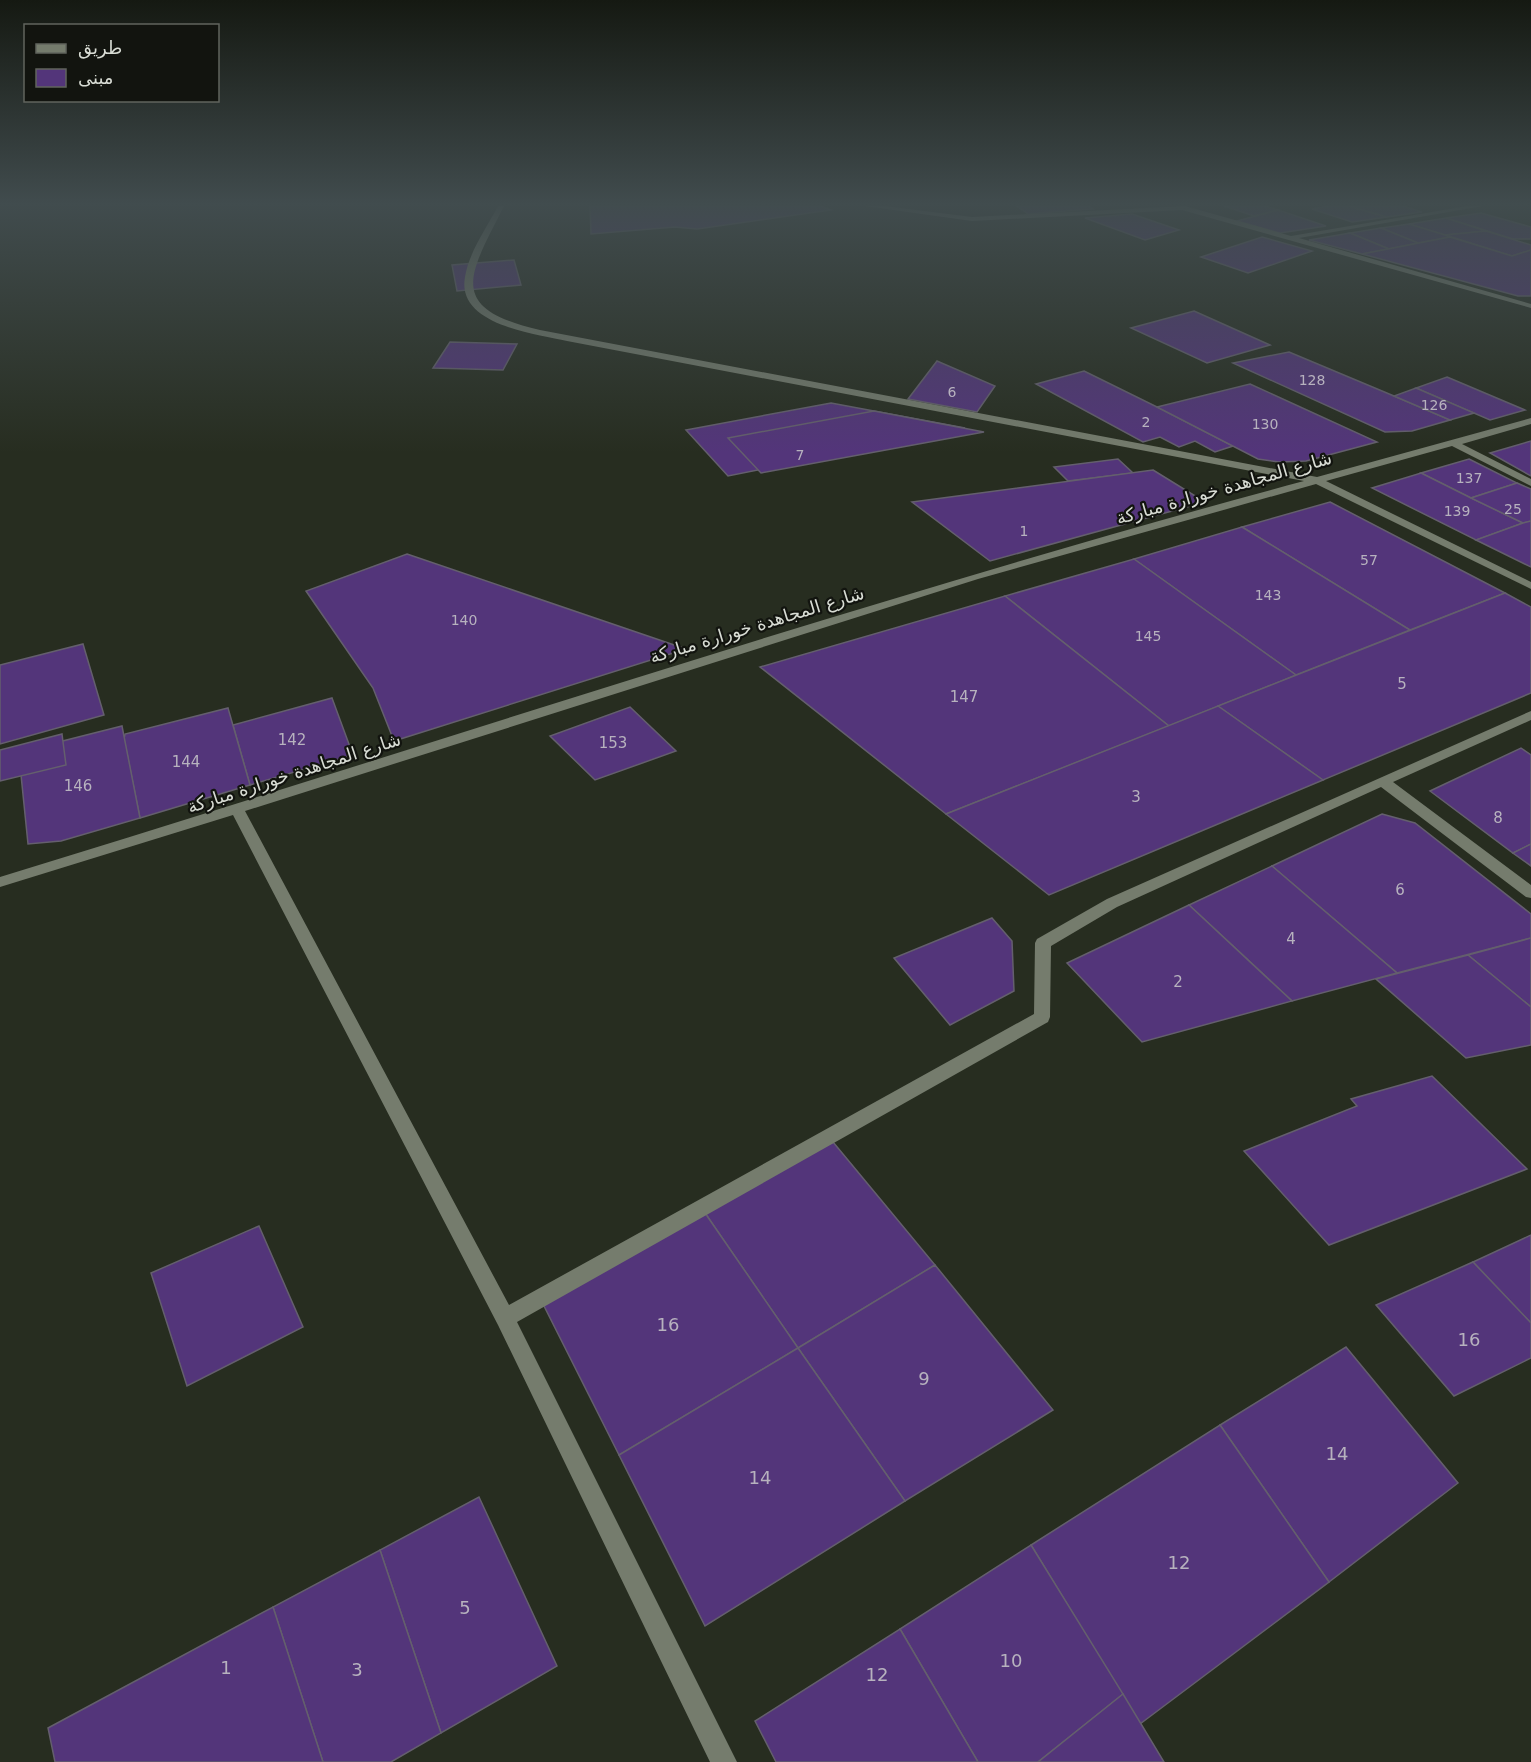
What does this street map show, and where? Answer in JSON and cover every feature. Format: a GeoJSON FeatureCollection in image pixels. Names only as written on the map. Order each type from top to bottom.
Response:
{"type":"FeatureCollection","features":[{"type":"Feature","properties":{"kind":"street"},"geometry":{"type":"LineString","coordinates":[[468,288],[470,297],[479,309],[507,323],[567,338],[1317,480],[1531,586]]}},
{"type":"Feature","properties":{"kind":"street"},"geometry":{"type":"LineString","coordinates":[[1467,288],[1531,306]]}},
{"type":"Feature","properties":{"kind":"street","name":"شارع المجاهدة خورارة مباركة"},"geometry":{"type":"LineString","coordinates":[[0,882],[238,810],[977,575],[1531,420]]}},
{"type":"Feature","properties":{"kind":"street"},"geometry":{"type":"LineString","coordinates":[[1453,443],[1531,483]]}},
{"type":"Feature","properties":{"kind":"street"},"geometry":{"type":"LineString","coordinates":[[505,1318],[1042,1017],[1043,943],[1112,903],[1531,715]]}},
{"type":"Feature","properties":{"kind":"street"},"geometry":{"type":"LineString","coordinates":[[1382,782],[1531,893]]}},
{"type":"Feature","properties":{"kind":"street"},"geometry":{"type":"LineString","coordinates":[[238,810],[505,1318],[724,1762]]}},
{"type":"Feature","properties":{"kind":"building"},"geometry":{"type":"Polygon","coordinates":[[[456,288],[487,288],[457,291],[456,288]]]}},
{"type":"Feature","properties":{"kind":"building"},"geometry":{"type":"Polygon","coordinates":[[[1489,288],[1531,288],[1531,296],[1518,296],[1489,288]]]}},
{"type":"Feature","properties":{"kind":"building"},"geometry":{"type":"Polygon","coordinates":[[[1194,311],[1270,345],[1207,363],[1131,328],[1194,311]]]}},
{"type":"Feature","properties":{"kind":"building"},"geometry":{"type":"Polygon","coordinates":[[[450,342],[517,344],[503,370],[433,368],[450,342]]]}},
{"type":"Feature","properties":{"kind":"building"},"geometry":{"type":"Polygon","coordinates":[[[1289,352],[1450,420],[1412,431],[1385,432],[1233,363],[1289,352]]]}},
{"type":"Feature","properties":{"kind":"building"},"geometry":{"type":"Polygon","coordinates":[[[937,361],[995,386],[977,412],[908,399],[937,361]]]}},
{"type":"Feature","properties":{"kind":"building"},"geometry":{"type":"Polygon","coordinates":[[[1084,371],[1233,446],[1215,452],[1195,441],[1179,447],[1160,437],[1143,442],[1036,384],[1084,371]]]}},
{"type":"Feature","properties":{"kind":"building"},"geometry":{"type":"Polygon","coordinates":[[[1447,377],[1525,410],[1490,420],[1416,388],[1447,377]]]}},
{"type":"Feature","properties":{"kind":"building"},"geometry":{"type":"Polygon","coordinates":[[[1250,384],[1377,442],[1306,461],[1279,462],[1258,459],[1157,407],[1250,384]]]}},
{"type":"Feature","properties":{"kind":"building"},"geometry":{"type":"Polygon","coordinates":[[[1416,388],[1474,413],[1450,420],[1394,396],[1416,388]]]}},
{"type":"Feature","properties":{"kind":"building"},"geometry":{"type":"Polygon","coordinates":[[[831,403],[965,428],[728,476],[686,430],[831,403]]]}},
{"type":"Feature","properties":{"kind":"building"},"geometry":{"type":"Polygon","coordinates":[[[874,411],[984,432],[761,473],[728,438],[874,411]]]}},
{"type":"Feature","properties":{"kind":"building"},"geometry":{"type":"Polygon","coordinates":[[[1531,441],[1531,476],[1490,453],[1531,441]]]}},
{"type":"Feature","properties":{"kind":"building"},"geometry":{"type":"Polygon","coordinates":[[[1118,459],[1133,473],[1068,481],[1054,467],[1118,459]]]}},
{"type":"Feature","properties":{"kind":"building"},"geometry":{"type":"Polygon","coordinates":[[[1469,459],[1517,483],[1471,498],[1421,473],[1469,459]]]}},
{"type":"Feature","properties":{"kind":"building"},"geometry":{"type":"Polygon","coordinates":[[[1153,470],[1205,502],[990,561],[912,502],[1153,470]]]}},
{"type":"Feature","properties":{"kind":"building"},"geometry":{"type":"Polygon","coordinates":[[[1421,473],[1523,523],[1476,540],[1372,488],[1421,473]]]}},
{"type":"Feature","properties":{"kind":"building"},"geometry":{"type":"Polygon","coordinates":[[[1517,483],[1531,489],[1531,521],[1523,523],[1471,498],[1517,483]]]}},
{"type":"Feature","properties":{"kind":"building"},"geometry":{"type":"Polygon","coordinates":[[[1330,502],[1505,593],[1410,630],[1242,527],[1330,502]]]}},
{"type":"Feature","properties":{"kind":"building"},"geometry":{"type":"Polygon","coordinates":[[[1531,521],[1531,567],[1476,540],[1523,523],[1531,521]]]}},
{"type":"Feature","properties":{"kind":"building"},"geometry":{"type":"Polygon","coordinates":[[[1242,527],[1410,630],[1296,675],[1134,559],[1242,527]]]}},
{"type":"Feature","properties":{"kind":"building"},"geometry":{"type":"Polygon","coordinates":[[[407,554],[686,649],[394,741],[373,688],[306,591],[407,554]]]}},
{"type":"Feature","properties":{"kind":"building"},"geometry":{"type":"Polygon","coordinates":[[[1134,559],[1296,675],[1169,726],[1005,596],[1134,559]]]}},
{"type":"Feature","properties":{"kind":"building"},"geometry":{"type":"Polygon","coordinates":[[[1505,593],[1531,607],[1531,693],[1323,780],[1218,706],[1505,593]]]}},
{"type":"Feature","properties":{"kind":"building"},"geometry":{"type":"Polygon","coordinates":[[[1005,596],[1169,726],[946,814],[760,667],[1005,596]]]}},
{"type":"Feature","properties":{"kind":"building"},"geometry":{"type":"Polygon","coordinates":[[[83,644],[104,715],[0,744],[0,665],[83,644]]]}},
{"type":"Feature","properties":{"kind":"building"},"geometry":{"type":"Polygon","coordinates":[[[332,698],[353,755],[250,785],[233,725],[332,698]]]}},
{"type":"Feature","properties":{"kind":"building"},"geometry":{"type":"Polygon","coordinates":[[[1218,706],[1323,780],[1049,895],[946,814],[1218,706]]]}},
{"type":"Feature","properties":{"kind":"building"},"geometry":{"type":"Polygon","coordinates":[[[630,707],[676,751],[595,780],[550,736],[630,707]]]}},
{"type":"Feature","properties":{"kind":"building"},"geometry":{"type":"Polygon","coordinates":[[[228,708],[250,785],[140,818],[124,739],[125,734],[228,708]]]}},
{"type":"Feature","properties":{"kind":"building"},"geometry":{"type":"Polygon","coordinates":[[[122,726],[140,818],[61,841],[28,844],[19,755],[27,750],[122,726]]]}},
{"type":"Feature","properties":{"kind":"building"},"geometry":{"type":"Polygon","coordinates":[[[62,734],[66,765],[0,781],[0,750],[62,734]]]}},
{"type":"Feature","properties":{"kind":"building"},"geometry":{"type":"Polygon","coordinates":[[[1521,748],[1531,755],[1531,844],[1513,853],[1430,791],[1521,748]]]}},
{"type":"Feature","properties":{"kind":"building"},"geometry":{"type":"Polygon","coordinates":[[[1382,814],[1415,823],[1531,914],[1531,938],[1397,973],[1272,866],[1382,814]]]}},
{"type":"Feature","properties":{"kind":"building"},"geometry":{"type":"Polygon","coordinates":[[[1531,844],[1531,866],[1513,853],[1531,844]]]}},
{"type":"Feature","properties":{"kind":"building"},"geometry":{"type":"Polygon","coordinates":[[[1272,866],[1397,973],[1292,1001],[1189,905],[1272,866]]]}},
{"type":"Feature","properties":{"kind":"building"},"geometry":{"type":"Polygon","coordinates":[[[1189,905],[1292,1001],[1142,1042],[1067,963],[1189,905]]]}},
{"type":"Feature","properties":{"kind":"building"},"geometry":{"type":"Polygon","coordinates":[[[992,918],[1012,941],[1014,991],[950,1025],[894,958],[992,918]]]}},
{"type":"Feature","properties":{"kind":"building"},"geometry":{"type":"Polygon","coordinates":[[[1531,938],[1531,1007],[1468,955],[1531,938]]]}},
{"type":"Feature","properties":{"kind":"building"},"geometry":{"type":"Polygon","coordinates":[[[1468,955],[1531,1007],[1531,1045],[1466,1058],[1376,979],[1468,955]]]}},
{"type":"Feature","properties":{"kind":"building"},"geometry":{"type":"Polygon","coordinates":[[[1432,1076],[1527,1169],[1329,1245],[1244,1151],[1357,1106],[1351,1099],[1432,1076]]]}},
{"type":"Feature","properties":{"kind":"building"},"geometry":{"type":"Polygon","coordinates":[[[833,1142],[935,1265],[798,1348],[705,1213],[833,1142]]]}},
{"type":"Feature","properties":{"kind":"building"},"geometry":{"type":"Polygon","coordinates":[[[705,1213],[798,1348],[619,1455],[542,1302],[705,1213]]]}},
{"type":"Feature","properties":{"kind":"building"},"geometry":{"type":"Polygon","coordinates":[[[259,1226],[303,1327],[187,1386],[151,1273],[259,1226]]]}},
{"type":"Feature","properties":{"kind":"building"},"geometry":{"type":"Polygon","coordinates":[[[1531,1235],[1531,1323],[1473,1262],[1531,1235]]]}},
{"type":"Feature","properties":{"kind":"building"},"geometry":{"type":"Polygon","coordinates":[[[1473,1262],[1531,1323],[1531,1358],[1454,1396],[1376,1305],[1473,1262]]]}},
{"type":"Feature","properties":{"kind":"building"},"geometry":{"type":"Polygon","coordinates":[[[935,1265],[1053,1410],[905,1501],[798,1348],[935,1265]]]}},
{"type":"Feature","properties":{"kind":"building"},"geometry":{"type":"Polygon","coordinates":[[[1346,1347],[1458,1483],[1329,1582],[1220,1425],[1346,1347]]]}},
{"type":"Feature","properties":{"kind":"building"},"geometry":{"type":"Polygon","coordinates":[[[798,1348],[905,1501],[705,1626],[619,1455],[798,1348]]]}},
{"type":"Feature","properties":{"kind":"building"},"geometry":{"type":"Polygon","coordinates":[[[1220,1425],[1329,1582],[1140,1724],[1031,1545],[1220,1425]]]}},
{"type":"Feature","properties":{"kind":"building"},"geometry":{"type":"Polygon","coordinates":[[[479,1497],[557,1666],[441,1733],[380,1550],[479,1497]]]}},
{"type":"Feature","properties":{"kind":"building"},"geometry":{"type":"Polygon","coordinates":[[[1031,1545],[1123,1694],[1038,1762],[978,1762],[900,1629],[1031,1545]]]}},
{"type":"Feature","properties":{"kind":"building"},"geometry":{"type":"Polygon","coordinates":[[[380,1550],[441,1733],[391,1762],[323,1762],[273,1607],[380,1550]]]}},
{"type":"Feature","properties":{"kind":"building"},"geometry":{"type":"Polygon","coordinates":[[[273,1607],[323,1762],[55,1762],[48,1728],[273,1607]]]}},
{"type":"Feature","properties":{"kind":"building"},"geometry":{"type":"Polygon","coordinates":[[[900,1629],[978,1762],[776,1762],[755,1721],[900,1629]]]}},
{"type":"Feature","properties":{"kind":"building"},"geometry":{"type":"Polygon","coordinates":[[[1123,1694],[1164,1762],[1038,1762],[1123,1694]]]}}]}
